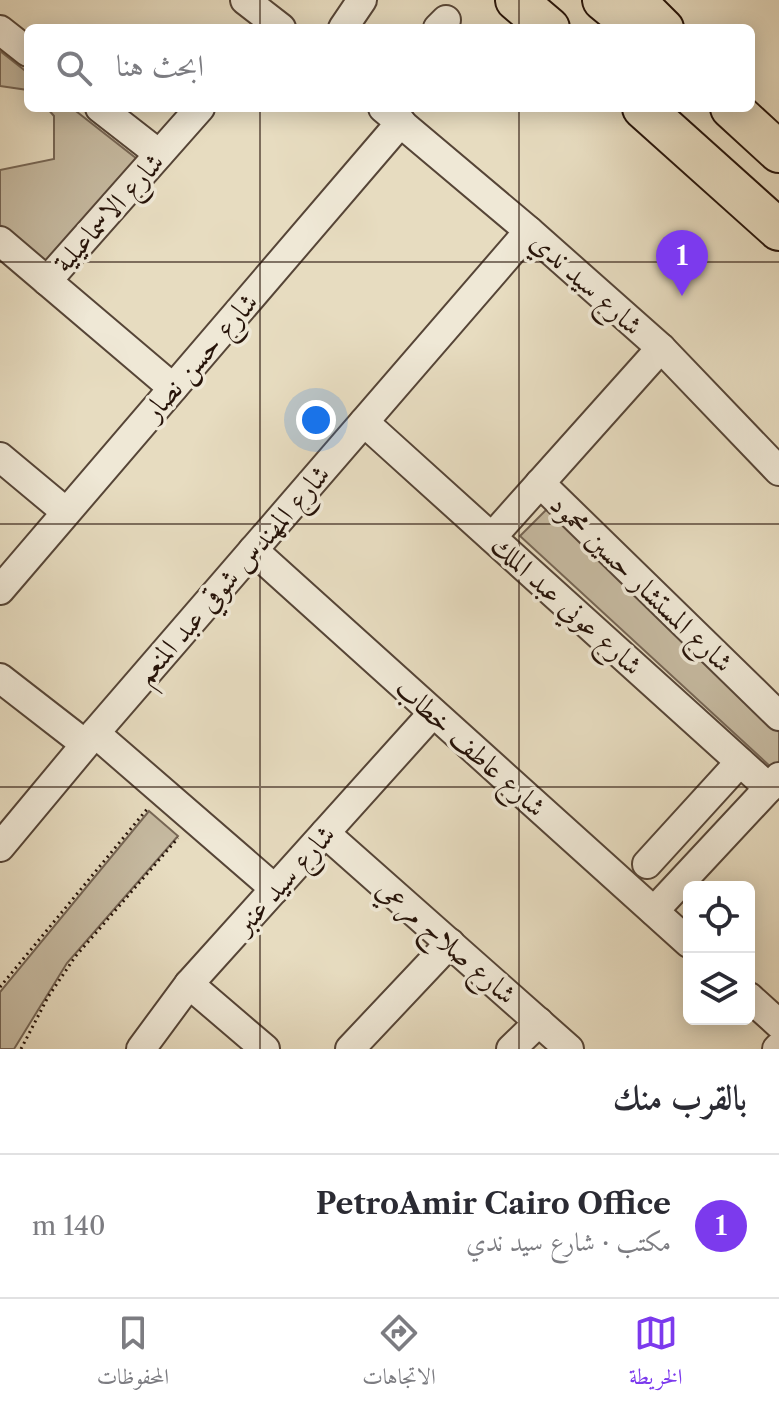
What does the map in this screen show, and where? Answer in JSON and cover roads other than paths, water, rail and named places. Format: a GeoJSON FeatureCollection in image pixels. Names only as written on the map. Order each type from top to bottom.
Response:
{"type":"FeatureCollection","features":[{"type":"Feature","properties":{"kind":"highway"},"geometry":{"type":"LineString","coordinates":[[516,0],[544,24]]}},
{"type":"Feature","properties":{"kind":"highway"},"geometry":{"type":"LineString","coordinates":[[603,0],[632,24]]}},
{"type":"Feature","properties":{"kind":"highway"},"geometry":{"type":"LineString","coordinates":[[647,112],[779,230]]}},
{"type":"Feature","properties":{"kind":"highway"},"geometry":{"type":"LineString","coordinates":[[735,112],[779,152]]}},
{"type":"Feature","properties":{"kind":"main road"},"geometry":{"type":"LineString","coordinates":[[637,0],[661,24]]}},
{"type":"Feature","properties":{"kind":"street"},"geometry":{"type":"LineString","coordinates":[[245,0],[274,24]]}},
{"type":"Feature","properties":{"kind":"street"},"geometry":{"type":"LineString","coordinates":[[346,24],[362,0]]}},
{"type":"Feature","properties":{"kind":"street"},"geometry":{"type":"LineString","coordinates":[[0,30],[24,49]]}},
{"type":"Feature","properties":{"kind":"street"},"geometry":{"type":"LineString","coordinates":[[105,112],[159,154]]}},
{"type":"Feature","properties":{"kind":"street","name":"شارع الاسماعيلية"},"geometry":{"type":"LineString","coordinates":[[47,281],[196,112]]}},
{"type":"Feature","properties":{"kind":"street","name":"شارع سيد ندي"},"geometry":{"type":"LineString","coordinates":[[392,115],[661,348],[779,471]]}},
{"type":"Feature","properties":{"kind":"street","name":"شارع حسن نصار"},"geometry":{"type":"LineString","coordinates":[[0,590],[173,388],[392,115]]}},
{"type":"Feature","properties":{"kind":"street","name":"شارع المهندس شوقي عبد المنعم"},"geometry":{"type":"LineString","coordinates":[[0,847],[90,738],[529,231]]}},
{"type":"Feature","properties":{"kind":"street"},"geometry":{"type":"LineString","coordinates":[[0,241],[173,388]]}},
{"type":"Feature","properties":{"kind":"street"},"geometry":{"type":"LineString","coordinates":[[492,537],[661,348]]}},
{"type":"Feature","properties":{"kind":"street","name":"شارع عوني عبد الملك"},"geometry":{"type":"LineString","coordinates":[[364,422],[740,762],[774,782]]}},
{"type":"Feature","properties":{"kind":"street"},"geometry":{"type":"LineString","coordinates":[[0,457],[66,512]]}},
{"type":"Feature","properties":{"kind":"street","name":"شارع المستشار حسين محمود"},"geometry":{"type":"LineString","coordinates":[[540,483],[779,716]]}},
{"type":"Feature","properties":{"kind":"street","name":"شارع عاطف خطاب"},"geometry":{"type":"LineString","coordinates":[[253,550],[683,938]]}},
{"type":"Feature","properties":{"kind":"street"},"geometry":{"type":"LineString","coordinates":[[0,678],[162,791],[275,889]]}},
{"type":"Feature","properties":{"kind":"street","name":"شارع سيد عنبر"},"geometry":{"type":"LineString","coordinates":[[141,1049],[189,984],[433,713]]}},
{"type":"Feature","properties":{"kind":"street"},"geometry":{"type":"LineString","coordinates":[[647,864],[740,762]]}},
{"type":"Feature","properties":{"kind":"street"},"geometry":{"type":"LineString","coordinates":[[654,911],[774,782]]}},
{"type":"Feature","properties":{"kind":"street","name":"شارع صلاح مرعي"},"geometry":{"type":"LineString","coordinates":[[325,833],[569,1049]]}},
{"type":"Feature","properties":{"kind":"street"},"geometry":{"type":"LineString","coordinates":[[350,1049],[450,943]]}},
{"type":"Feature","properties":{"kind":"street"},"geometry":{"type":"LineString","coordinates":[[189,984],[265,1049]]}},
{"type":"Feature","properties":{"kind":"street"},"geometry":{"type":"LineString","coordinates":[[755,1002],[779,1024]]}},
{"type":"Feature","properties":{"kind":"street"},"geometry":{"type":"LineString","coordinates":[[511,1049],[539,1022]]}},
{"type":"Feature","properties":{"kind":"place","name":"PetroAmir Cairo Office"},"geometry":{"type":"Point","coordinates":[682,296]}}]}
